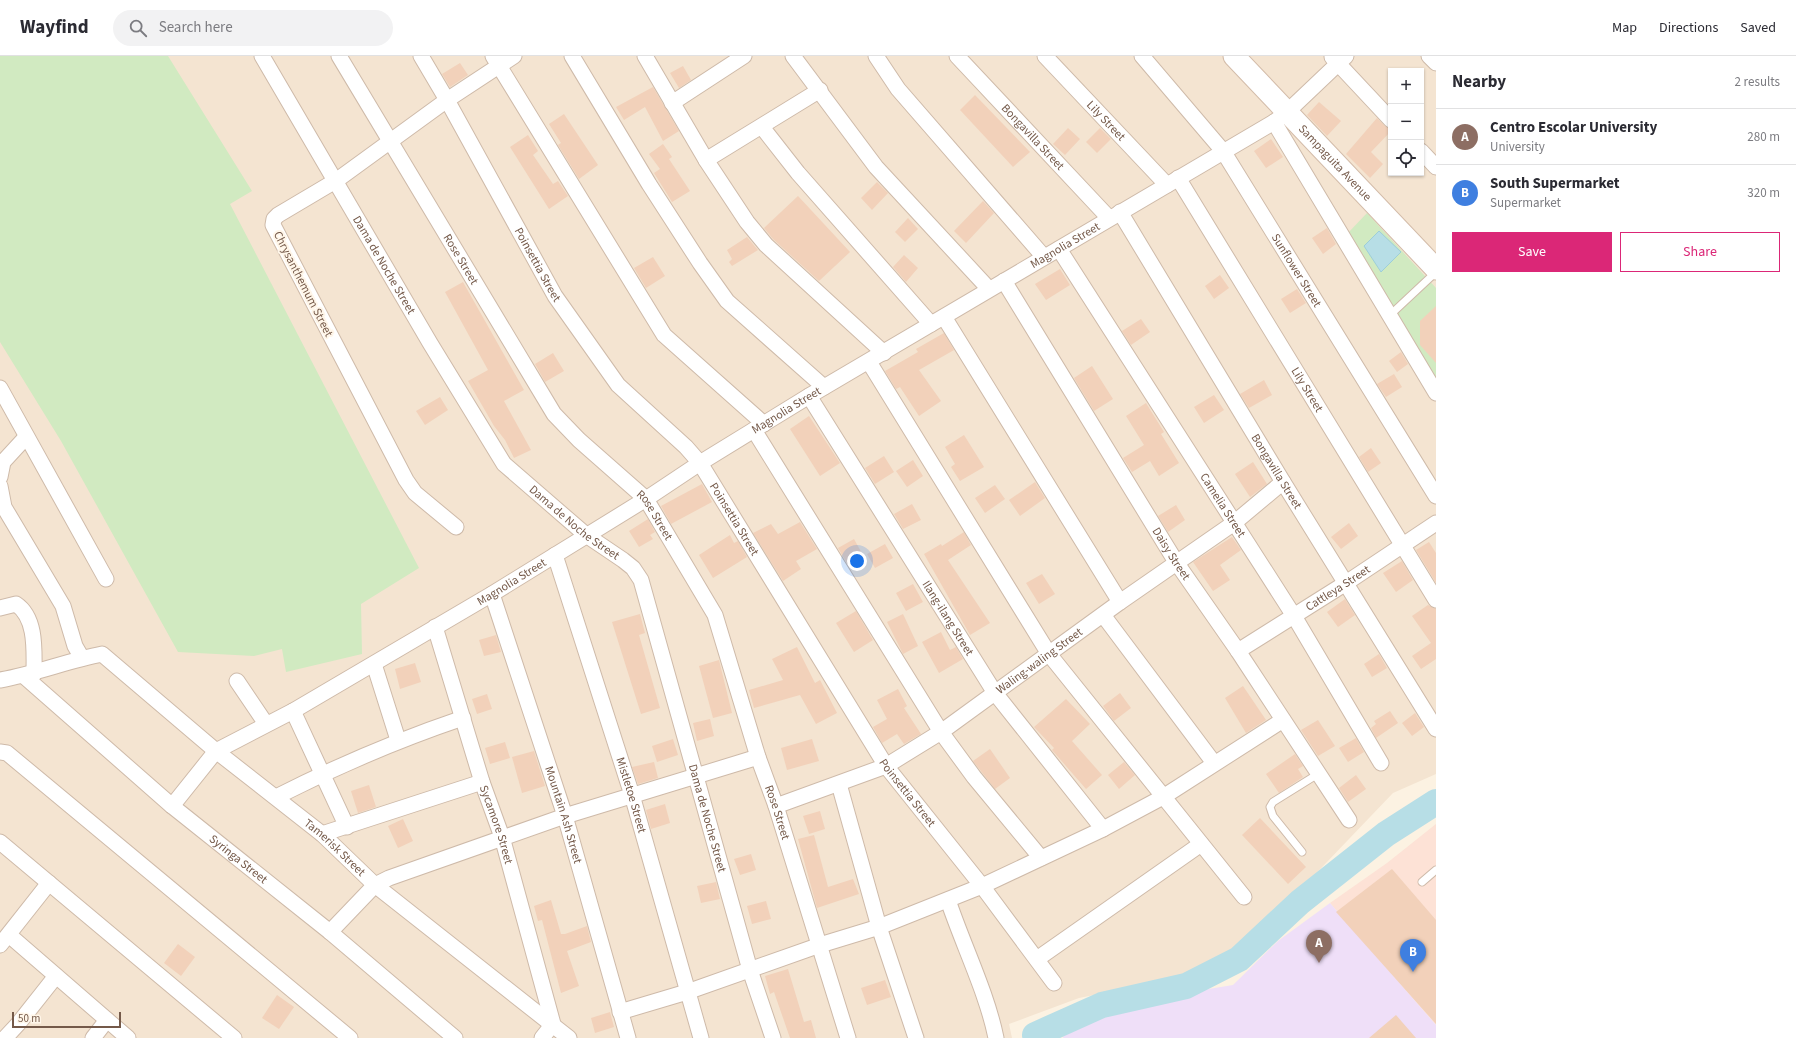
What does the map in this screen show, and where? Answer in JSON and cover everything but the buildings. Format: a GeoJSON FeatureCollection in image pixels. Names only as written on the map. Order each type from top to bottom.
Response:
{"type":"FeatureCollection","features":[{"type":"Feature","properties":{"kind":"main road","name":"Sampaguita Avenue"},"geometry":{"type":"LineString","coordinates":[[1234,56],[1280,118],[1436,270]]}},
{"type":"Feature","properties":{"kind":"street","name":"Dama de Noche Street"},"geometry":{"type":"LineString","coordinates":[[262,56],[336,180],[430,343],[504,464],[586,535],[623,560],[632,568],[641,580],[750,970],[773,1038]]}},
{"type":"Feature","properties":{"kind":"street","name":"Rose Street"},"geometry":{"type":"LineString","coordinates":[[339,56],[554,414],[579,440],[646,499],[715,615],[758,757],[776,806],[848,1038]]}},
{"type":"Feature","properties":{"kind":"street","name":"Poinsettia Street"},"geometry":{"type":"LineString","coordinates":[[421,56],[447,100],[555,296],[618,385],[686,447],[700,463],[886,766],[982,886],[1054,983]]}},
{"type":"Feature","properties":{"kind":"street","name":"Chrysanthemum Street"},"geometry":{"type":"LineString","coordinates":[[456,527],[415,493],[406,480],[274,230],[274,219],[278,215],[336,180],[392,142],[496,61],[514,56]]}},
{"type":"Feature","properties":{"kind":"street"},"geometry":{"type":"LineString","coordinates":[[572,56],[649,184],[700,263],[727,301],[824,387]]}},
{"type":"Feature","properties":{"kind":"street"},"geometry":{"type":"LineString","coordinates":[[645,56],[706,160],[748,222],[766,245],[884,353]]}},
{"type":"Feature","properties":{"kind":"street"},"geometry":{"type":"LineString","coordinates":[[672,103],[744,56]]}},
{"type":"Feature","properties":{"kind":"street"},"geometry":{"type":"LineString","coordinates":[[793,56],[820,90],[876,167],[989,289]]}},
{"type":"Feature","properties":{"kind":"street"},"geometry":{"type":"LineString","coordinates":[[876,56],[898,89],[1044,257]]}},
{"type":"Feature","properties":{"kind":"street","name":"Bongavilla Street"},"geometry":{"type":"LineString","coordinates":[[957,56],[1115,215],[1436,729]]}},
{"type":"Feature","properties":{"kind":"street","name":"Lily Street"},"geometry":{"type":"LineString","coordinates":[[1045,56],[1172,182],[1436,600]]}},
{"type":"Feature","properties":{"kind":"street","name":"Sunflower Street"},"geometry":{"type":"LineString","coordinates":[[1142,56],[1222,151],[1436,496]]}},
{"type":"Feature","properties":{"kind":"street"},"geometry":{"type":"LineString","coordinates":[[1430,56],[1436,63]]}},
{"type":"Feature","properties":{"kind":"street"},"geometry":{"type":"LineString","coordinates":[[1338,58],[1388,116]]}},
{"type":"Feature","properties":{"kind":"street","name":"Magnolia Street"},"geometry":{"type":"LineString","coordinates":[[216,750],[294,711],[492,594],[809,396],[869,362],[989,289],[1280,118],[1338,58]]}},
{"type":"Feature","properties":{"kind":"street"},"geometry":{"type":"LineString","coordinates":[[496,61],[651,317],[664,335],[759,427],[941,732],[974,777],[1041,858]]}},
{"type":"Feature","properties":{"kind":"street"},"geometry":{"type":"LineString","coordinates":[[706,160],[820,90]]}},
{"type":"Feature","properties":{"kind":"street"},"geometry":{"type":"LineString","coordinates":[[1280,118],[1389,316],[1436,393]]}},
{"type":"Feature","properties":{"kind":"street"},"geometry":{"type":"LineString","coordinates":[[762,127],[798,173],[937,321],[1120,602]]}},
{"type":"Feature","properties":{"kind":"street"},"geometry":{"type":"LineString","coordinates":[[1424,154],[1436,167]]}},
{"type":"Feature","properties":{"kind":"street","name":"Camelia Street"},"geometry":{"type":"LineString","coordinates":[[1059,249],[1294,616],[1381,763]]}},
{"type":"Feature","properties":{"kind":"street","name":"Daisy Street"},"geometry":{"type":"LineString","coordinates":[[1004,281],[1176,562],[1238,651],[1349,820]]}},
{"type":"Feature","properties":{"kind":"street"},"geometry":{"type":"LineString","coordinates":[[869,362],[1049,654],[1244,896]]}},
{"type":"Feature","properties":{"kind":"street"},"geometry":{"type":"LineString","coordinates":[[0,388],[106,579]]}},
{"type":"Feature","properties":{"kind":"street","name":"Ilang-ilang Street"},"geometry":{"type":"LineString","coordinates":[[809,396],[995,693],[1103,829]]}},
{"type":"Feature","properties":{"kind":"street"},"geometry":{"type":"LineString","coordinates":[[0,477],[3,462],[26,437]]}},
{"type":"Feature","properties":{"kind":"street","name":"Waling-waling Street"},"geometry":{"type":"LineString","coordinates":[[776,806],[886,766],[941,732],[1176,562],[1234,523],[1283,482]]}},
{"type":"Feature","properties":{"kind":"street"},"geometry":{"type":"LineString","coordinates":[[0,486],[4,508],[63,606],[75,646],[82,658],[29,675],[0,680]]}},
{"type":"Feature","properties":{"kind":"street","name":"Cattleya Street"},"geometry":{"type":"LineString","coordinates":[[1238,651],[1346,583],[1436,523]]}},
{"type":"Feature","properties":{"kind":"street","name":"Mistletoe Street"},"geometry":{"type":"LineString","coordinates":[[555,555],[632,795],[701,1038]]}},
{"type":"Feature","properties":{"kind":"street","name":"Mountain Ash Street"},"geometry":{"type":"LineString","coordinates":[[492,594],[565,816],[628,1038]]}},
{"type":"Feature","properties":{"kind":"street"},"geometry":{"type":"LineString","coordinates":[[0,608],[16,604],[23,609],[34,638],[29,675]]}},
{"type":"Feature","properties":{"kind":"street"},"geometry":{"type":"LineString","coordinates":[[1102,615],[1214,763]]}},
{"type":"Feature","properties":{"kind":"street","name":"Sycamore Street"},"geometry":{"type":"LineString","coordinates":[[435,627],[482,782],[502,837],[553,1024]]}},
{"type":"Feature","properties":{"kind":"street","name":"Tamerisk Street"},"geometry":{"type":"LineString","coordinates":[[82,658],[102,654],[216,750],[322,834],[374,885],[569,1038]]}},
{"type":"Feature","properties":{"kind":"street"},"geometry":{"type":"LineString","coordinates":[[374,664],[398,740]]}},
{"type":"Feature","properties":{"kind":"street","name":"Syringa Street"},"geometry":{"type":"LineString","coordinates":[[29,675],[172,806],[330,932],[455,1038]]}},
{"type":"Feature","properties":{"kind":"street"},"geometry":{"type":"LineString","coordinates":[[237,681],[266,724]]}},
{"type":"Feature","properties":{"kind":"street"},"geometry":{"type":"LineString","coordinates":[[294,711],[347,827]]}},
{"type":"Feature","properties":{"kind":"street"},"geometry":{"type":"LineString","coordinates":[[276,797],[322,773],[398,740],[463,718]]}},
{"type":"Feature","properties":{"kind":"street"},"geometry":{"type":"LineString","coordinates":[[620,1012],[687,992],[879,927],[982,886],[1103,829],[1163,797],[1214,763],[1284,720]]}},
{"type":"Feature","properties":{"kind":"street"},"geometry":{"type":"LineString","coordinates":[[172,806],[216,750]]}},
{"type":"Feature","properties":{"kind":"street"},"geometry":{"type":"LineString","coordinates":[[0,752],[7,753],[350,1038]]}},
{"type":"Feature","properties":{"kind":"street"},"geometry":{"type":"LineString","coordinates":[[330,932],[374,885],[502,837],[565,816],[758,757]]}},
{"type":"Feature","properties":{"kind":"street"},"geometry":{"type":"LineString","coordinates":[[322,834],[482,782]]}},
{"type":"Feature","properties":{"kind":"street"},"geometry":{"type":"LineString","coordinates":[[839,784],[879,927],[916,1038]]}},
{"type":"Feature","properties":{"kind":"street"},"geometry":{"type":"LineString","coordinates":[[0,842],[234,1038]]}},
{"type":"Feature","properties":{"kind":"street"},"geometry":{"type":"LineString","coordinates":[[1037,959],[1201,844]]}},
{"type":"Feature","properties":{"kind":"street"},"geometry":{"type":"LineString","coordinates":[[49,883],[4,940],[56,976],[128,1038]]}},
{"type":"Feature","properties":{"kind":"street"},"geometry":{"type":"LineString","coordinates":[[948,900],[961,939],[988,1008],[996,1038]]}},
{"type":"Feature","properties":{"kind":"street"},"geometry":{"type":"LineString","coordinates":[[5,1038],[56,976]]}},
{"type":"Feature","properties":{"kind":"street"},"geometry":{"type":"LineString","coordinates":[[93,1038],[107,1020]]}},
{"type":"Feature","properties":{"kind":"street"},"geometry":{"type":"LineString","coordinates":[[542,1038],[553,1024]]}},
{"type":"Feature","properties":{"kind":"lane"},"geometry":{"type":"LineString","coordinates":[[1389,316],[1436,270]]}},
{"type":"Feature","properties":{"kind":"lane"},"geometry":{"type":"LineString","coordinates":[[1302,852],[1273,816],[1270,807],[1273,802],[1318,774]]}},
{"type":"Feature","properties":{"kind":"lane"},"geometry":{"type":"LineString","coordinates":[[1422,882],[1436,870]]}},
{"type":"Feature","properties":{"kind":"shaded area"},"geometry":{"type":"Polygon","coordinates":[[[0,56],[1436,56],[1436,774],[1393,793],[1260,932],[1230,955],[1184,977],[1079,998],[1009,1024],[1012,1038],[0,1038],[0,56]]]}},
{"type":"Feature","properties":{"kind":"shaded area"},"geometry":{"type":"Polygon","coordinates":[[[1436,824],[1436,1025],[1330,903],[1387,863],[1436,824]]]}},
{"type":"Feature","properties":{"kind":"shaded area"},"geometry":{"type":"Polygon","coordinates":[[[1330,903],[1436,1025],[1436,1038],[1063,1038],[1065,1032],[1090,1012],[1117,1004],[1233,985],[1278,941],[1330,903]]]}},
{"type":"Feature","properties":{"kind":"green space"},"geometry":{"type":"Polygon","coordinates":[[[0,56],[168,56],[252,191],[230,204],[419,568],[361,604],[362,654],[286,672],[282,649],[254,656],[178,652],[61,441],[0,342],[0,56]]]}},
{"type":"Feature","properties":{"kind":"green space"},"geometry":{"type":"Polygon","coordinates":[[[1367,213],[1436,288],[1436,378],[1348,233],[1367,213]]]}},
{"type":"Feature","properties":{"kind":"water"},"geometry":{"type":"Polygon","coordinates":[[[1379,231],[1401,252],[1381,272],[1364,246],[1379,231]]]}},
{"type":"Feature","properties":{"kind":"waterway"},"geometry":{"type":"LineString","coordinates":[[1036,1038],[1035,1035],[1102,1005],[1186,986],[1239,959],[1300,902],[1386,834],[1436,802]]}},
{"type":"Feature","properties":{"kind":"place","name":"Centro Escolar University"},"geometry":{"type":"Point","coordinates":[1319,963]}},
{"type":"Feature","properties":{"kind":"place","name":"South Supermarket"},"geometry":{"type":"Point","coordinates":[1413,972]}}]}
